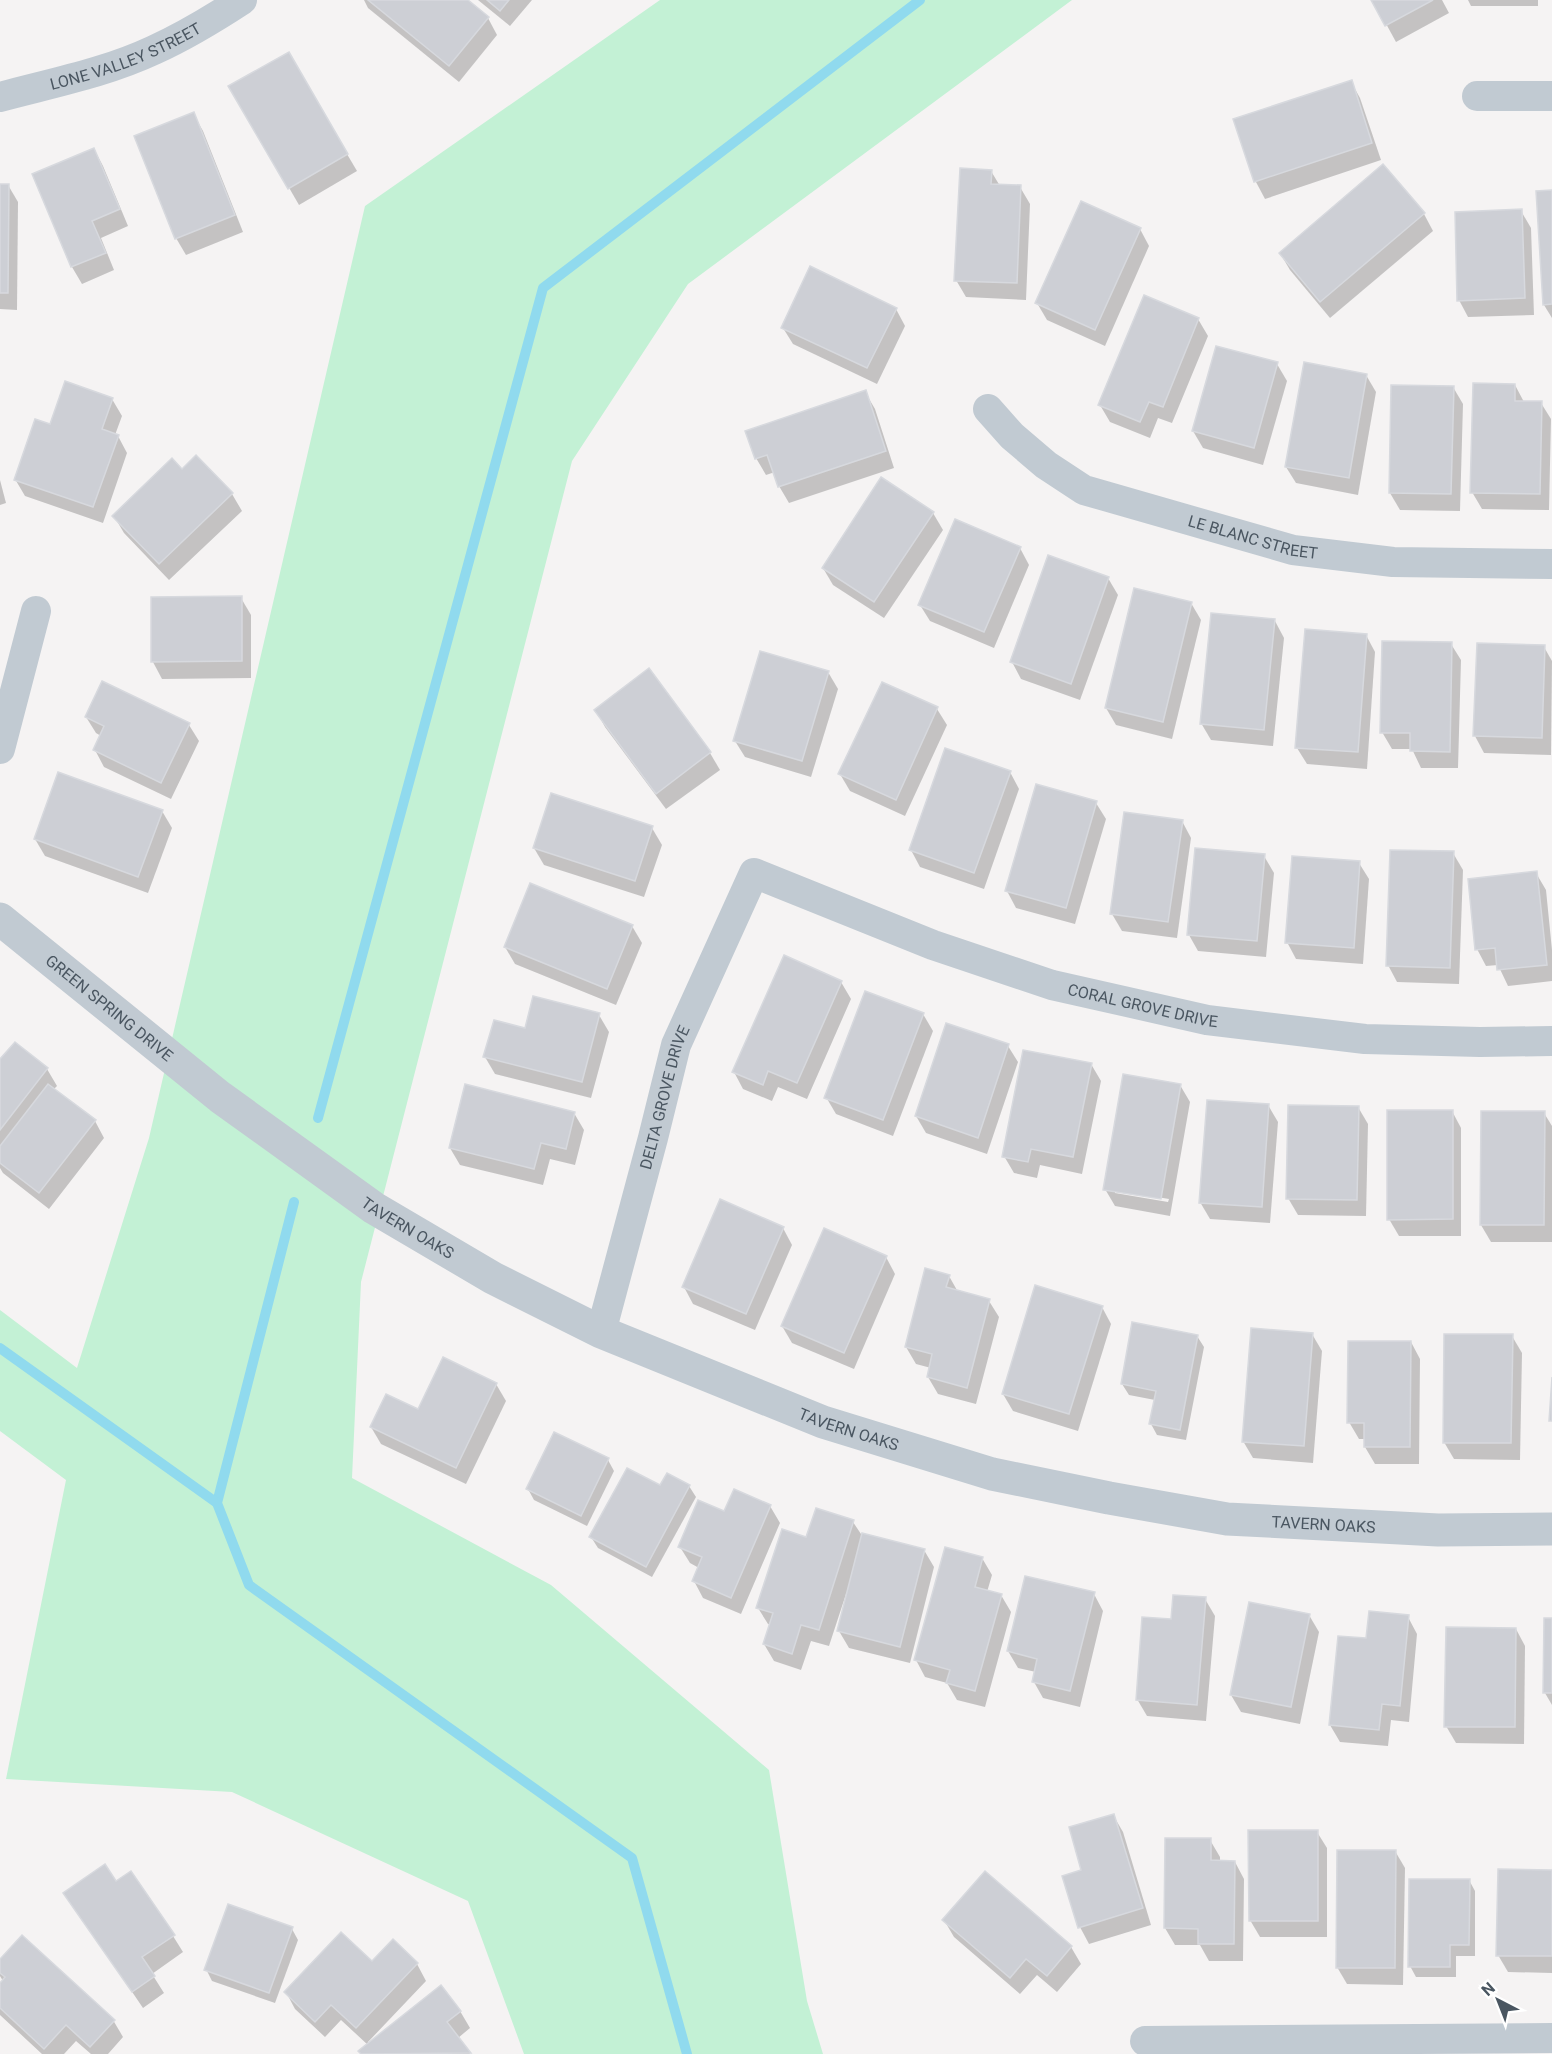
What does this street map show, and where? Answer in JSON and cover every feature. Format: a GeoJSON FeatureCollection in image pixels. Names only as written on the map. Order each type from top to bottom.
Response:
{"type":"FeatureCollection","features":[{"type":"Feature","properties":{"kind":"street","name":"LONE VALLEY STREET"},"geometry":{"type":"LineString","coordinates":[[0,97],[99,71],[153,51],[203,25],[242,0]]}},
{"type":"Feature","properties":{"kind":"street"},"geometry":{"type":"LineString","coordinates":[[1478,96],[1552,96]]}},
{"type":"Feature","properties":{"kind":"street","name":"LE BLANC STREET"},"geometry":{"type":"LineString","coordinates":[[988,409],[1012,436],[1046,465],[1084,490],[1293,550],[1394,562],[1552,564]]}},
{"type":"Feature","properties":{"kind":"street"},"geometry":{"type":"LineString","coordinates":[[0,749],[36,611]]}},
{"type":"Feature","properties":{"kind":"street","name":"CORAL GROVE DRIVE"},"geometry":{"type":"LineString","coordinates":[[754,873],[933,945],[1041,981],[1207,1020],[1365,1039],[1552,1041]]}},
{"type":"Feature","properties":{"kind":"street","name":"DELTA GROVE DRIVE"},"geometry":{"type":"LineString","coordinates":[[601,1332],[676,1045],[754,873]]}},
{"type":"Feature","properties":{"kind":"street","name":"GREEN SPRING DRIVE"},"geometry":{"type":"LineString","coordinates":[[0,920],[220,1097]]}},
{"type":"Feature","properties":{"kind":"street","name":"TAVERN OAKS"},"geometry":{"type":"LineString","coordinates":[[220,1097],[374,1208],[493,1278],[601,1332],[823,1422],[992,1474],[1227,1519],[1438,1530],[1552,1530]]}},
{"type":"Feature","properties":{"kind":"street"},"geometry":{"type":"LineString","coordinates":[[1145,2041],[1552,2038]]}},
{"type":"Feature","properties":{"kind":"green space"},"geometry":{"type":"Polygon","coordinates":[[[660,0],[1072,0],[688,284],[572,461],[361,1282],[352,1478],[551,1585],[769,1770],[807,2001],[823,2054],[524,2054],[468,1901],[232,1792],[6,1779],[66,1480],[0,1431],[0,1310],[77,1368],[149,1138],[365,206],[660,0]]]}},
{"type":"Feature","properties":{"kind":"building"},"geometry":{"type":"Polygon","coordinates":[[[368,0],[468,0],[489,17],[449,66],[368,0]]]}},
{"type":"Feature","properties":{"kind":"building"},"geometry":{"type":"Polygon","coordinates":[[[487,0],[509,0],[500,11],[487,0]]]}},
{"type":"Feature","properties":{"kind":"building"},"geometry":{"type":"Polygon","coordinates":[[[1371,0],[1433,0],[1385,26],[1371,0]]]}},
{"type":"Feature","properties":{"kind":"building"},"geometry":{"type":"Polygon","coordinates":[[[289,52],[348,154],[288,189],[228,86],[289,52]]]}},
{"type":"Feature","properties":{"kind":"building"},"geometry":{"type":"Polygon","coordinates":[[[1352,80],[1372,143],[1254,182],[1233,119],[1352,80]]]}},
{"type":"Feature","properties":{"kind":"building"},"geometry":{"type":"Polygon","coordinates":[[[194,112],[235,215],[175,239],[134,136],[194,112]]]}},
{"type":"Feature","properties":{"kind":"building"},"geometry":{"type":"Polygon","coordinates":[[[94,148],[120,209],[92,221],[106,253],[71,267],[32,174],[94,148]]]}},
{"type":"Feature","properties":{"kind":"building"},"geometry":{"type":"Polygon","coordinates":[[[1383,164],[1425,213],[1320,302],[1279,253],[1383,164]]]}},
{"type":"Feature","properties":{"kind":"building"},"geometry":{"type":"Polygon","coordinates":[[[960,168],[992,170],[991,184],[1021,185],[1017,283],[954,281],[960,168]]]}},
{"type":"Feature","properties":{"kind":"building"},"geometry":{"type":"Polygon","coordinates":[[[0,184],[9,184],[8,293],[0,293],[0,184]]]}},
{"type":"Feature","properties":{"kind":"building"},"geometry":{"type":"Polygon","coordinates":[[[1552,190],[1552,304],[1543,305],[1536,191],[1552,190]]]}},
{"type":"Feature","properties":{"kind":"building"},"geometry":{"type":"Polygon","coordinates":[[[1081,201],[1141,228],[1095,330],[1035,303],[1081,201]]]}},
{"type":"Feature","properties":{"kind":"building"},"geometry":{"type":"Polygon","coordinates":[[[1522,209],[1525,298],[1457,301],[1455,212],[1522,209]]]}},
{"type":"Feature","properties":{"kind":"building"},"geometry":{"type":"Polygon","coordinates":[[[810,266],[897,308],[867,368],[781,328],[810,266]]]}},
{"type":"Feature","properties":{"kind":"building"},"geometry":{"type":"Polygon","coordinates":[[[1144,295],[1199,318],[1163,407],[1149,402],[1140,422],[1098,405],[1144,295]]]}},
{"type":"Feature","properties":{"kind":"building"},"geometry":{"type":"Polygon","coordinates":[[[1216,346],[1278,362],[1254,448],[1192,431],[1216,346]]]}},
{"type":"Feature","properties":{"kind":"building"},"geometry":{"type":"Polygon","coordinates":[[[1304,362],[1367,374],[1349,478],[1285,467],[1304,362]]]}},
{"type":"Feature","properties":{"kind":"building"},"geometry":{"type":"Polygon","coordinates":[[[65,381],[113,398],[102,429],[119,435],[93,507],[14,480],[35,419],[50,424],[65,381]]]}},
{"type":"Feature","properties":{"kind":"building"},"geometry":{"type":"Polygon","coordinates":[[[1473,383],[1515,384],[1515,401],[1542,401],[1540,494],[1470,493],[1473,383]]]}},
{"type":"Feature","properties":{"kind":"building"},"geometry":{"type":"Polygon","coordinates":[[[1391,385],[1454,386],[1451,494],[1389,493],[1391,385]]]}},
{"type":"Feature","properties":{"kind":"building"},"geometry":{"type":"Polygon","coordinates":[[[866,390],[886,451],[778,487],[767,455],[755,459],[745,431],[866,390]]]}},
{"type":"Feature","properties":{"kind":"building"},"geometry":{"type":"Polygon","coordinates":[[[196,455],[233,493],[159,564],[112,516],[172,458],[182,469],[196,455]]]}},
{"type":"Feature","properties":{"kind":"building"},"geometry":{"type":"Polygon","coordinates":[[[881,477],[934,512],[874,602],[822,568],[881,477]]]}},
{"type":"Feature","properties":{"kind":"building"},"geometry":{"type":"Polygon","coordinates":[[[955,519],[1021,547],[984,632],[918,605],[955,519]]]}},
{"type":"Feature","properties":{"kind":"building"},"geometry":{"type":"Polygon","coordinates":[[[1048,555],[1109,577],[1071,684],[1010,662],[1048,555]]]}},
{"type":"Feature","properties":{"kind":"building"},"geometry":{"type":"Polygon","coordinates":[[[1134,588],[1192,602],[1163,722],[1105,708],[1134,588]]]}},
{"type":"Feature","properties":{"kind":"building"},"geometry":{"type":"Polygon","coordinates":[[[242,596],[242,661],[151,662],[151,597],[242,596]]]}},
{"type":"Feature","properties":{"kind":"building"},"geometry":{"type":"Polygon","coordinates":[[[1211,613],[1275,619],[1264,730],[1200,724],[1211,613]]]}},
{"type":"Feature","properties":{"kind":"building"},"geometry":{"type":"Polygon","coordinates":[[[1305,629],[1367,634],[1358,752],[1295,748],[1305,629]]]}},
{"type":"Feature","properties":{"kind":"building"},"geometry":{"type":"Polygon","coordinates":[[[1382,641],[1452,642],[1450,752],[1410,751],[1410,733],[1380,733],[1382,641]]]}},
{"type":"Feature","properties":{"kind":"building"},"geometry":{"type":"Polygon","coordinates":[[[1477,643],[1545,645],[1542,738],[1473,736],[1477,643]]]}},
{"type":"Feature","properties":{"kind":"building"},"geometry":{"type":"Polygon","coordinates":[[[760,651],[829,671],[802,761],[733,741],[760,651]]]}},
{"type":"Feature","properties":{"kind":"building"},"geometry":{"type":"Polygon","coordinates":[[[649,668],[711,752],[656,794],[594,710],[649,668]]]}},
{"type":"Feature","properties":{"kind":"building"},"geometry":{"type":"Polygon","coordinates":[[[102,681],[190,723],[161,783],[93,750],[104,726],[85,717],[102,681]]]}},
{"type":"Feature","properties":{"kind":"building"},"geometry":{"type":"Polygon","coordinates":[[[882,682],[938,707],[896,800],[838,774],[882,682]]]}},
{"type":"Feature","properties":{"kind":"building"},"geometry":{"type":"Polygon","coordinates":[[[945,748],[1011,771],[974,873],[909,850],[945,748]]]}},
{"type":"Feature","properties":{"kind":"building"},"geometry":{"type":"Polygon","coordinates":[[[58,772],[163,810],[138,877],[34,839],[58,772]]]}},
{"type":"Feature","properties":{"kind":"building"},"geometry":{"type":"Polygon","coordinates":[[[1036,784],[1097,801],[1066,908],[1005,891],[1036,784]]]}},
{"type":"Feature","properties":{"kind":"building"},"geometry":{"type":"Polygon","coordinates":[[[551,793],[653,826],[635,881],[533,848],[551,793]]]}},
{"type":"Feature","properties":{"kind":"building"},"geometry":{"type":"Polygon","coordinates":[[[1124,812],[1183,820],[1168,922],[1110,914],[1124,812]]]}},
{"type":"Feature","properties":{"kind":"building"},"geometry":{"type":"Polygon","coordinates":[[[1195,848],[1265,854],[1257,941],[1187,935],[1195,848]]]}},
{"type":"Feature","properties":{"kind":"building"},"geometry":{"type":"Polygon","coordinates":[[[1390,850],[1454,851],[1450,968],[1386,966],[1390,850]]]}},
{"type":"Feature","properties":{"kind":"building"},"geometry":{"type":"Polygon","coordinates":[[[1292,856],[1360,861],[1354,948],[1285,943],[1292,856]]]}},
{"type":"Feature","properties":{"kind":"building"},"geometry":{"type":"Polygon","coordinates":[[[1537,871],[1547,965],[1497,970],[1495,948],[1475,950],[1468,879],[1537,871]]]}},
{"type":"Feature","properties":{"kind":"building"},"geometry":{"type":"Polygon","coordinates":[[[530,883],[633,925],[607,989],[504,947],[530,883]]]}},
{"type":"Feature","properties":{"kind":"building"},"geometry":{"type":"Polygon","coordinates":[[[784,955],[842,981],[797,1083],[768,1071],[763,1085],[732,1072],[784,955]]]}},
{"type":"Feature","properties":{"kind":"building"},"geometry":{"type":"Polygon","coordinates":[[[865,991],[924,1013],[883,1120],[824,1098],[865,991]]]}},
{"type":"Feature","properties":{"kind":"building"},"geometry":{"type":"Polygon","coordinates":[[[533,996],[600,1013],[582,1082],[483,1057],[494,1020],[525,1028],[533,996]]]}},
{"type":"Feature","properties":{"kind":"building"},"geometry":{"type":"Polygon","coordinates":[[[946,1023],[1009,1044],[978,1138],[915,1116],[946,1023]]]}},
{"type":"Feature","properties":{"kind":"building"},"geometry":{"type":"Polygon","coordinates":[[[15,1042],[48,1068],[0,1130],[0,1059],[15,1042]]]}},
{"type":"Feature","properties":{"kind":"building"},"geometry":{"type":"Polygon","coordinates":[[[1023,1050],[1092,1063],[1073,1157],[1031,1149],[1028,1162],[1002,1157],[1023,1050]]]}},
{"type":"Feature","properties":{"kind":"building"},"geometry":{"type":"Polygon","coordinates":[[[1123,1074],[1181,1084],[1161,1199],[1103,1190],[1123,1074]]]}},
{"type":"Feature","properties":{"kind":"building"},"geometry":{"type":"Polygon","coordinates":[[[48,1084],[96,1120],[39,1193],[0,1163],[0,1146],[48,1084]]]}},
{"type":"Feature","properties":{"kind":"building"},"geometry":{"type":"Polygon","coordinates":[[[465,1084],[575,1112],[566,1149],[541,1143],[534,1169],[449,1148],[465,1084]]]}},
{"type":"Feature","properties":{"kind":"building"},"geometry":{"type":"Polygon","coordinates":[[[1207,1100],[1269,1104],[1262,1207],[1199,1203],[1207,1100]]]}},
{"type":"Feature","properties":{"kind":"building"},"geometry":{"type":"Polygon","coordinates":[[[1288,1105],[1359,1106],[1357,1200],[1286,1199],[1288,1105]]]}},
{"type":"Feature","properties":{"kind":"building"},"geometry":{"type":"Polygon","coordinates":[[[1387,1110],[1453,1110],[1453,1219],[1387,1220],[1387,1110]]]}},
{"type":"Feature","properties":{"kind":"building"},"geometry":{"type":"Polygon","coordinates":[[[1481,1111],[1545,1111],[1544,1225],[1480,1225],[1481,1111]]]}},
{"type":"Feature","properties":{"kind":"building"},"geometry":{"type":"Polygon","coordinates":[[[720,1199],[784,1227],[746,1314],[682,1287],[720,1199]]]}},
{"type":"Feature","properties":{"kind":"building"},"geometry":{"type":"Polygon","coordinates":[[[824,1228],[887,1256],[844,1353],[781,1326],[824,1228]]]}},
{"type":"Feature","properties":{"kind":"building"},"geometry":{"type":"Polygon","coordinates":[[[925,1268],[950,1275],[946,1287],[990,1299],[967,1388],[927,1377],[932,1354],[905,1347],[925,1268]]]}},
{"type":"Feature","properties":{"kind":"building"},"geometry":{"type":"Polygon","coordinates":[[[1035,1285],[1103,1306],[1069,1414],[1002,1394],[1035,1285]]]}},
{"type":"Feature","properties":{"kind":"building"},"geometry":{"type":"Polygon","coordinates":[[[1132,1322],[1198,1335],[1180,1430],[1149,1424],[1156,1391],[1121,1384],[1132,1322]]]}},
{"type":"Feature","properties":{"kind":"building"},"geometry":{"type":"Polygon","coordinates":[[[1251,1328],[1313,1333],[1304,1446],[1242,1442],[1251,1328]]]}},
{"type":"Feature","properties":{"kind":"building"},"geometry":{"type":"Polygon","coordinates":[[[1444,1334],[1513,1334],[1511,1443],[1443,1443],[1444,1334]]]}},
{"type":"Feature","properties":{"kind":"building"},"geometry":{"type":"Polygon","coordinates":[[[1348,1341],[1411,1341],[1410,1447],[1364,1447],[1364,1423],[1347,1423],[1348,1341]]]}},
{"type":"Feature","properties":{"kind":"building"},"geometry":{"type":"Polygon","coordinates":[[[443,1357],[497,1383],[456,1468],[370,1427],[386,1394],[418,1409],[443,1357]]]}},
{"type":"Feature","properties":{"kind":"building"},"geometry":{"type":"Polygon","coordinates":[[[1552,1377],[1552,1421],[1549,1421],[1552,1377]]]}},
{"type":"Feature","properties":{"kind":"building"},"geometry":{"type":"Polygon","coordinates":[[[554,1432],[609,1458],[581,1516],[526,1489],[554,1432]]]}},
{"type":"Feature","properties":{"kind":"building"},"geometry":{"type":"Polygon","coordinates":[[[627,1468],[660,1485],[667,1473],[690,1485],[646,1567],[589,1537],[627,1468]]]}},
{"type":"Feature","properties":{"kind":"building"},"geometry":{"type":"Polygon","coordinates":[[[734,1489],[771,1505],[731,1598],[692,1581],[702,1557],[678,1547],[698,1500],[724,1511],[734,1489]]]}},
{"type":"Feature","properties":{"kind":"building"},"geometry":{"type":"Polygon","coordinates":[[[816,1508],[854,1520],[819,1630],[801,1625],[792,1654],[763,1644],[773,1613],[756,1608],[782,1529],[806,1537],[816,1508]]]}},
{"type":"Feature","properties":{"kind":"building"},"geometry":{"type":"Polygon","coordinates":[[[862,1533],[925,1549],[900,1647],[837,1631],[862,1533]]]}},
{"type":"Feature","properties":{"kind":"building"},"geometry":{"type":"Polygon","coordinates":[[[945,1547],[983,1557],[975,1587],[1002,1594],[975,1691],[946,1683],[950,1670],[914,1660],[945,1547]]]}},
{"type":"Feature","properties":{"kind":"building"},"geometry":{"type":"Polygon","coordinates":[[[1025,1576],[1095,1592],[1070,1691],[1032,1682],[1037,1659],[1007,1651],[1025,1576]]]}},
{"type":"Feature","properties":{"kind":"building"},"geometry":{"type":"Polygon","coordinates":[[[1173,1595],[1206,1597],[1197,1705],[1136,1700],[1142,1617],[1171,1619],[1173,1595]]]}},
{"type":"Feature","properties":{"kind":"building"},"geometry":{"type":"Polygon","coordinates":[[[1249,1602],[1310,1614],[1291,1707],[1230,1695],[1249,1602]]]}},
{"type":"Feature","properties":{"kind":"building"},"geometry":{"type":"Polygon","coordinates":[[[1369,1611],[1409,1615],[1400,1706],[1382,1704],[1379,1730],[1329,1725],[1338,1636],[1366,1638],[1369,1611]]]}},
{"type":"Feature","properties":{"kind":"building"},"geometry":{"type":"Polygon","coordinates":[[[1544,1618],[1552,1618],[1552,1693],[1543,1693],[1544,1618]]]}},
{"type":"Feature","properties":{"kind":"building"},"geometry":{"type":"Polygon","coordinates":[[[1446,1627],[1516,1628],[1515,1727],[1444,1727],[1446,1627]]]}},
{"type":"Feature","properties":{"kind":"building"},"geometry":{"type":"Polygon","coordinates":[[[1114,1814],[1143,1908],[1078,1928],[1062,1876],[1081,1870],[1069,1827],[1114,1814]]]}},
{"type":"Feature","properties":{"kind":"building"},"geometry":{"type":"Polygon","coordinates":[[[1248,1830],[1318,1830],[1318,1921],[1249,1921],[1248,1830]]]}},
{"type":"Feature","properties":{"kind":"building"},"geometry":{"type":"Polygon","coordinates":[[[1165,1838],[1211,1838],[1211,1860],[1235,1861],[1234,1944],[1198,1944],[1198,1929],[1164,1928],[1165,1838]]]}},
{"type":"Feature","properties":{"kind":"building"},"geometry":{"type":"Polygon","coordinates":[[[1337,1850],[1396,1850],[1395,1968],[1336,1968],[1337,1850]]]}},
{"type":"Feature","properties":{"kind":"building"},"geometry":{"type":"Polygon","coordinates":[[[105,1864],[116,1881],[131,1871],[175,1935],[142,1957],[155,1976],[132,1992],[63,1893],[105,1864]]]}},
{"type":"Feature","properties":{"kind":"building"},"geometry":{"type":"Polygon","coordinates":[[[1498,1869],[1552,1870],[1552,1956],[1496,1956],[1498,1869]]]}},
{"type":"Feature","properties":{"kind":"building"},"geometry":{"type":"Polygon","coordinates":[[[985,1871],[1072,1946],[1047,1976],[1026,1959],[1010,1978],[942,1920],[985,1871]]]}},
{"type":"Feature","properties":{"kind":"building"},"geometry":{"type":"Polygon","coordinates":[[[1409,1879],[1470,1879],[1469,1945],[1450,1945],[1450,1967],[1408,1967],[1409,1879]]]}},
{"type":"Feature","properties":{"kind":"building"},"geometry":{"type":"Polygon","coordinates":[[[228,1904],[293,1927],[269,1993],[204,1970],[228,1904]]]}},
{"type":"Feature","properties":{"kind":"building"},"geometry":{"type":"Polygon","coordinates":[[[341,1932],[372,1961],[393,1939],[418,1963],[356,2028],[331,2005],[315,2022],[284,1992],[341,1932]]]}},
{"type":"Feature","properties":{"kind":"building"},"geometry":{"type":"Polygon","coordinates":[[[22,1935],[115,2020],[90,2047],[66,2025],[44,2049],[0,2008],[0,1983],[5,1977],[0,1973],[0,1959],[22,1935]]]}},
{"type":"Feature","properties":{"kind":"building"},"geometry":{"type":"Polygon","coordinates":[[[441,1985],[461,2011],[447,2022],[471,2053],[361,2054],[358,2051],[441,1985]]]}},
{"type":"Feature","properties":{"kind":"waterway"},"geometry":{"type":"LineString","coordinates":[[318,1118],[543,288],[920,0]]}},
{"type":"Feature","properties":{"kind":"waterway"},"geometry":{"type":"LineString","coordinates":[[294,1202],[217,1503],[249,1585],[632,1858],[687,2054]]}},
{"type":"Feature","properties":{"kind":"waterway"},"geometry":{"type":"LineString","coordinates":[[0,1348],[217,1503]]}}]}
